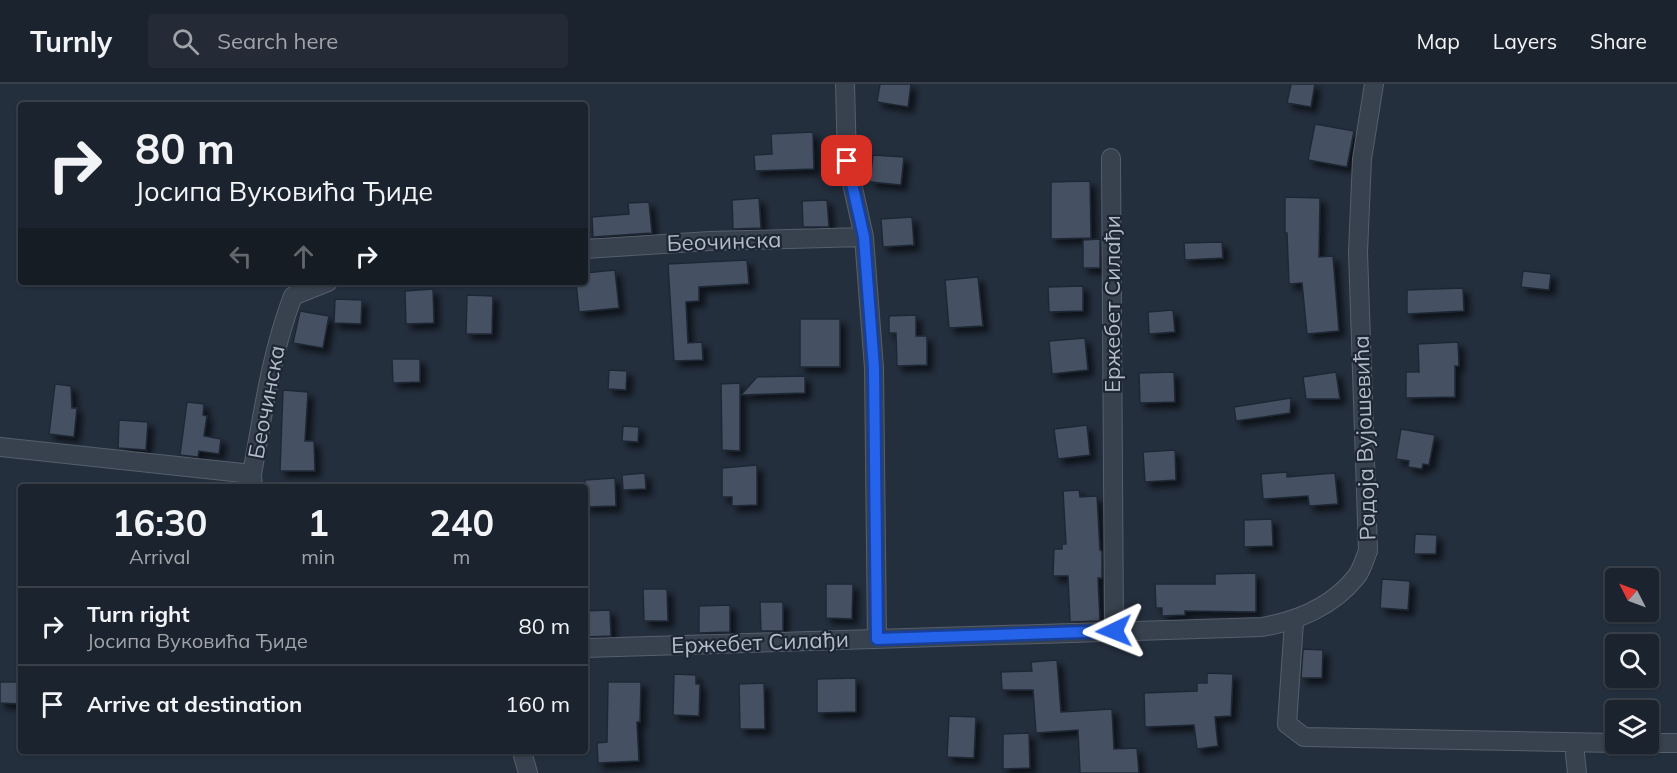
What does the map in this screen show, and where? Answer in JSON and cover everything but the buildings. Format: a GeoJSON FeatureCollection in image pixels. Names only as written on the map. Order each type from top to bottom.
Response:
{"type":"FeatureCollection","features":[{"type":"Feature","properties":{"kind":"street"},"geometry":{"type":"LineString","coordinates":[[844,84],[847,161],[864,237],[874,368],[877,639]]}},
{"type":"Feature","properties":{"kind":"street","name":"Радоја Вујошевића"},"geometry":{"type":"LineString","coordinates":[[1293,621],[1335,597],[1357,576],[1368,551],[1358,252],[1362,159],[1374,84]]}},
{"type":"Feature","properties":{"kind":"street","name":"Ержебет Силађи"},"geometry":{"type":"LineString","coordinates":[[1110,158],[1114,631]]}},
{"type":"Feature","properties":{"kind":"street","name":"Беочинска"},"geometry":{"type":"LineString","coordinates":[[588,249],[710,241],[864,237]]}},
{"type":"Feature","properties":{"kind":"street","name":"Беочинска"},"geometry":{"type":"LineString","coordinates":[[0,447],[252,481],[268,380],[284,320],[293,296],[320,285]]}},
{"type":"Feature","properties":{"kind":"street"},"geometry":{"type":"LineString","coordinates":[[1293,621],[1287,724],[1304,736],[1605,743]]}},
{"type":"Feature","properties":{"kind":"street","name":"Ержебет Силађи"},"geometry":{"type":"LineString","coordinates":[[588,648],[1241,628],[1293,621]]}},
{"type":"Feature","properties":{"kind":"street"},"geometry":{"type":"LineString","coordinates":[[1659,743],[1677,743]]}},
{"type":"Feature","properties":{"kind":"street"},"geometry":{"type":"LineString","coordinates":[[1574,744],[1577,773]]}},
{"type":"Feature","properties":{"kind":"street"},"geometry":{"type":"LineString","coordinates":[[523,754],[528,773]]}},
{"type":"Feature","properties":{"kind":"route"},"geometry":{"type":"LineString","coordinates":[[847,161],[864,237],[874,368],[877,639],[1114,631]]}}]}
